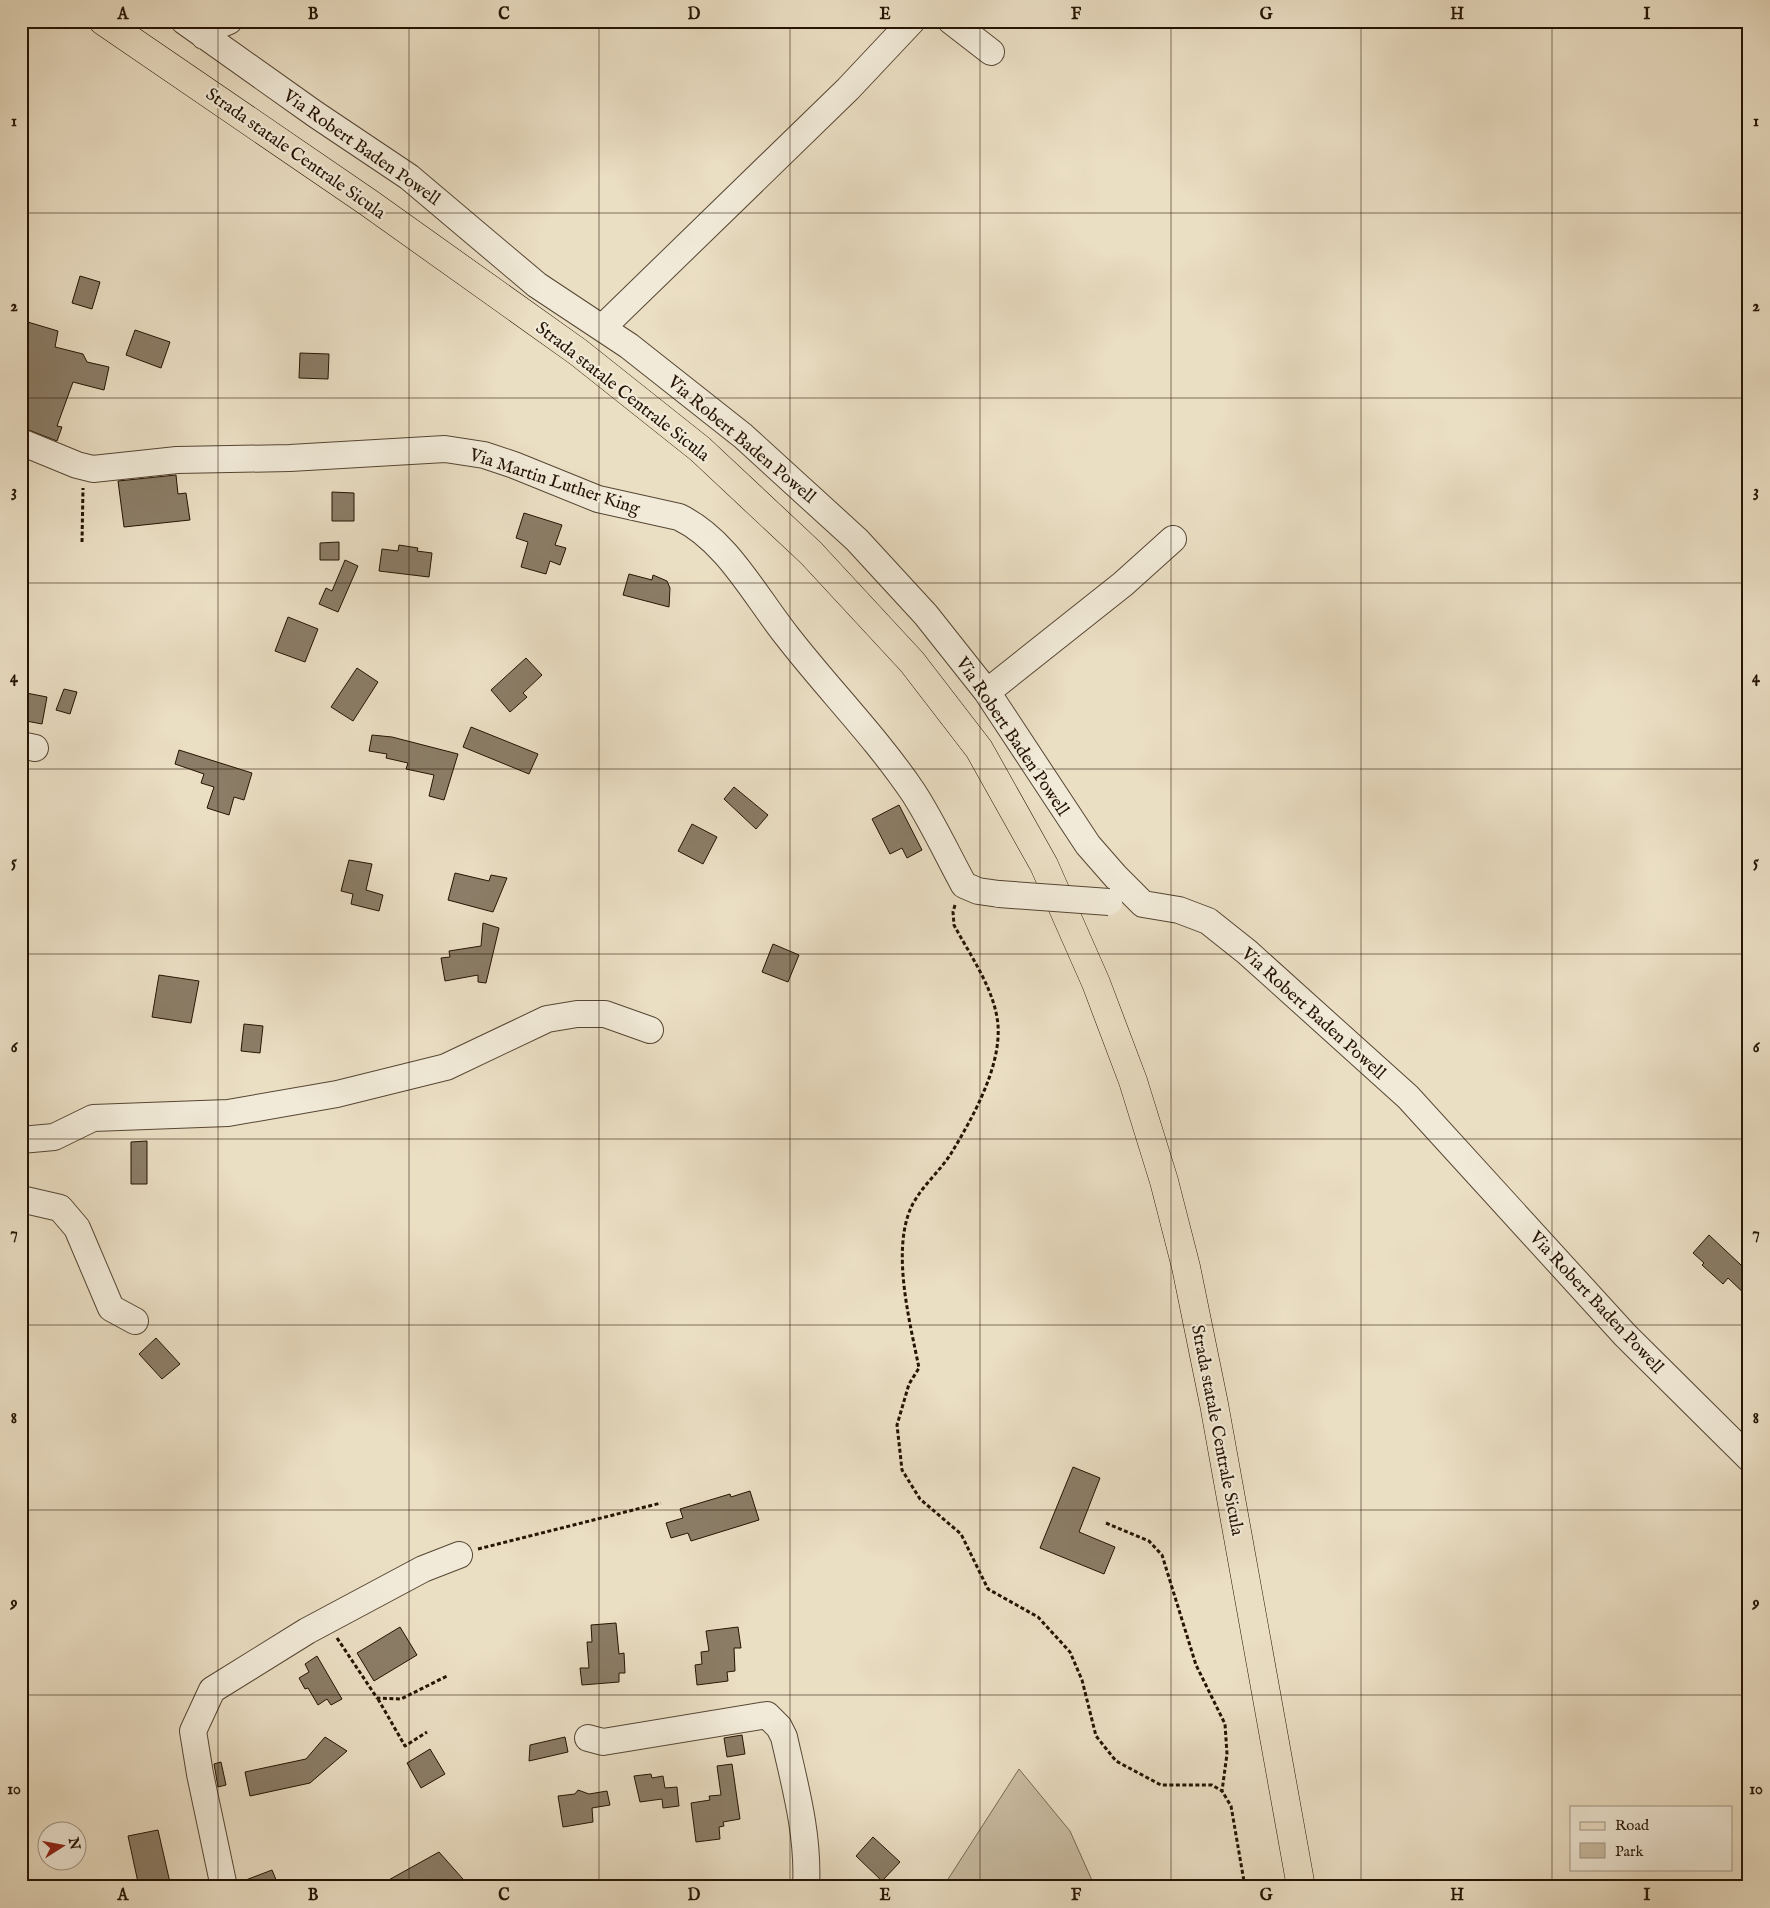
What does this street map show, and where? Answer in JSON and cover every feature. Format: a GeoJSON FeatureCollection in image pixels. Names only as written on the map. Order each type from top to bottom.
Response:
{"type":"FeatureCollection","features":[{"type":"Feature","properties":{"kind":"main road","name":"Strada statale Centrale Sicula"},"geometry":{"type":"LineString","coordinates":[[103,21],[336,181],[562,340],[700,449],[811,553],[912,662],[979,749],[1044,864],[1096,983],[1133,1081],[1164,1181],[1186,1267],[1214,1404],[1301,1887]]}},
{"type":"Feature","properties":{"kind":"street"},"geometry":{"type":"LineString","coordinates":[[194,29],[217,26],[229,21]]}},
{"type":"Feature","properties":{"kind":"street"},"geometry":{"type":"LineString","coordinates":[[602,328],[848,89],[912,21]]}},
{"type":"Feature","properties":{"kind":"street"},"geometry":{"type":"LineString","coordinates":[[951,21],[991,52]]}},
{"type":"Feature","properties":{"kind":"street","name":"Via Robert Baden Powell"},"geometry":{"type":"LineString","coordinates":[[194,29],[409,177],[465,222],[502,257],[537,285],[629,346],[743,436],[857,540],[926,615],[987,692],[1088,845],[1143,904],[1179,910],[1208,921],[1254,959],[1408,1098],[1625,1335],[1746,1450]]}},
{"type":"Feature","properties":{"kind":"street","name":"Via Martin Luther King"},"geometry":{"type":"LineString","coordinates":[[21,442],[86,467],[109,468],[178,460],[290,458],[446,449],[484,455],[514,464],[598,498],[679,517],[691,523],[727,557],[798,650],[853,714],[914,794],[964,885]]}},
{"type":"Feature","properties":{"kind":"street"},"geometry":{"type":"LineString","coordinates":[[987,692],[1123,584],[1173,539]]}},
{"type":"Feature","properties":{"kind":"street"},"geometry":{"type":"LineString","coordinates":[[964,885],[978,891],[999,894],[1143,904]]}},
{"type":"Feature","properties":{"kind":"street"},"geometry":{"type":"LineString","coordinates":[[21,1140],[54,1137],[93,1118],[228,1113],[337,1094],[446,1067],[547,1019],[577,1014],[605,1014],[650,1030]]}},
{"type":"Feature","properties":{"kind":"street"},"geometry":{"type":"LineString","coordinates":[[21,1198],[60,1208],[77,1228],[111,1308],[134,1321]]}},
{"type":"Feature","properties":{"kind":"street"},"geometry":{"type":"LineString","coordinates":[[224,1887],[200,1774],[193,1731],[212,1690],[326,1621],[423,1569],[459,1555]]}},
{"type":"Feature","properties":{"kind":"street"},"geometry":{"type":"LineString","coordinates":[[588,1738],[603,1742],[767,1715],[779,1727],[784,1737],[803,1819],[808,1863],[806,1887]]}},
{"type":"Feature","properties":{"kind":"path"},"geometry":{"type":"LineString","coordinates":[[82,542],[82,503],[86,467]]}},
{"type":"Feature","properties":{"kind":"path"},"geometry":{"type":"LineString","coordinates":[[964,885],[953,912],[954,925],[993,1004],[998,1026],[994,1066],[960,1138],[951,1154],[910,1210],[905,1228],[903,1260],[908,1315],[919,1368],[909,1384],[896,1425],[902,1470],[920,1499],[960,1534],[988,1589],[1038,1617],[1070,1652],[1082,1680],[1096,1736],[1116,1761],[1161,1785],[1212,1785],[1222,1791],[1231,1806],[1245,1887]]}},
{"type":"Feature","properties":{"kind":"path"},"geometry":{"type":"LineString","coordinates":[[459,1555],[662,1503]]}},
{"type":"Feature","properties":{"kind":"path"},"geometry":{"type":"LineString","coordinates":[[1106,1523],[1149,1541],[1162,1556],[1196,1665],[1224,1724],[1227,1754],[1222,1791]]}},
{"type":"Feature","properties":{"kind":"path"},"geometry":{"type":"LineString","coordinates":[[326,1621],[377,1698],[405,1746],[427,1732]]}},
{"type":"Feature","properties":{"kind":"path"},"geometry":{"type":"LineString","coordinates":[[377,1698],[401,1700],[447,1676]]}},
{"type":"Feature","properties":{"kind":"green space"},"geometry":{"type":"Polygon","coordinates":[[[1019,1769],[1070,1831],[1095,1887],[943,1887],[1019,1769]]]}},
{"type":"Feature","properties":{"kind":"building"},"geometry":{"type":"Polygon","coordinates":[[[80,276],[100,282],[92,309],[72,303],[80,276]]]}},
{"type":"Feature","properties":{"kind":"building"},"geometry":{"type":"Polygon","coordinates":[[[21,320],[58,331],[55,347],[83,354],[87,362],[109,367],[104,390],[73,382],[57,426],[62,427],[57,441],[21,427],[21,320]]]}},
{"type":"Feature","properties":{"kind":"building"},"geometry":{"type":"Polygon","coordinates":[[[135,330],[170,342],[161,368],[126,355],[135,330]]]}},
{"type":"Feature","properties":{"kind":"building"},"geometry":{"type":"Polygon","coordinates":[[[300,353],[329,354],[328,379],[299,378],[300,353]]]}},
{"type":"Feature","properties":{"kind":"building"},"geometry":{"type":"Polygon","coordinates":[[[176,475],[178,494],[186,493],[190,520],[124,527],[118,481],[176,475]]]}},
{"type":"Feature","properties":{"kind":"building"},"geometry":{"type":"Polygon","coordinates":[[[332,492],[354,493],[354,521],[332,521],[332,492]]]}},
{"type":"Feature","properties":{"kind":"building"},"geometry":{"type":"Polygon","coordinates":[[[524,513],[562,525],[555,545],[566,548],[560,565],[550,561],[546,574],[521,567],[528,542],[516,538],[524,513]]]}},
{"type":"Feature","properties":{"kind":"building"},"geometry":{"type":"Polygon","coordinates":[[[339,542],[339,560],[320,560],[320,543],[339,542]]]}},
{"type":"Feature","properties":{"kind":"building"},"geometry":{"type":"Polygon","coordinates":[[[399,545],[418,548],[417,551],[432,553],[429,577],[379,571],[382,549],[398,551],[399,545]]]}},
{"type":"Feature","properties":{"kind":"building"},"geometry":{"type":"Polygon","coordinates":[[[345,560],[358,566],[338,612],[319,604],[326,588],[332,591],[345,560]]]}},
{"type":"Feature","properties":{"kind":"building"},"geometry":{"type":"Polygon","coordinates":[[[629,574],[652,580],[653,575],[667,581],[670,588],[669,607],[623,595],[629,574]]]}},
{"type":"Feature","properties":{"kind":"building"},"geometry":{"type":"Polygon","coordinates":[[[288,617],[318,629],[305,662],[275,651],[288,617]]]}},
{"type":"Feature","properties":{"kind":"building"},"geometry":{"type":"Polygon","coordinates":[[[526,658],[542,675],[523,693],[527,697],[510,712],[491,690],[526,658]]]}},
{"type":"Feature","properties":{"kind":"building"},"geometry":{"type":"Polygon","coordinates":[[[357,668],[378,682],[353,721],[331,707],[357,668]]]}},
{"type":"Feature","properties":{"kind":"building"},"geometry":{"type":"Polygon","coordinates":[[[64,689],[77,692],[70,714],[56,710],[64,689]]]}},
{"type":"Feature","properties":{"kind":"building"},"geometry":{"type":"Polygon","coordinates":[[[21,692],[47,697],[42,724],[21,720],[21,692]]]}},
{"type":"Feature","properties":{"kind":"building"},"geometry":{"type":"Polygon","coordinates":[[[471,727],[538,754],[529,774],[463,747],[471,727]]]}},
{"type":"Feature","properties":{"kind":"building"},"geometry":{"type":"Polygon","coordinates":[[[372,735],[392,737],[458,754],[444,800],[429,796],[434,775],[406,769],[408,763],[386,758],[387,754],[369,751],[372,735]]]}},
{"type":"Feature","properties":{"kind":"building"},"geometry":{"type":"Polygon","coordinates":[[[179,750],[252,773],[244,800],[234,797],[229,815],[207,808],[214,787],[201,783],[204,774],[175,764],[179,750]]]}},
{"type":"Feature","properties":{"kind":"building"},"geometry":{"type":"Polygon","coordinates":[[[734,787],[768,815],[756,829],[724,799],[734,787]]]}},
{"type":"Feature","properties":{"kind":"building"},"geometry":{"type":"Polygon","coordinates":[[[899,805],[922,850],[907,858],[902,848],[890,854],[872,819],[899,805]]]}},
{"type":"Feature","properties":{"kind":"building"},"geometry":{"type":"Polygon","coordinates":[[[692,824],[717,837],[703,864],[678,851],[692,824]]]}},
{"type":"Feature","properties":{"kind":"building"},"geometry":{"type":"Polygon","coordinates":[[[349,860],[372,864],[366,890],[383,895],[379,911],[351,904],[353,894],[341,891],[349,860]]]}},
{"type":"Feature","properties":{"kind":"building"},"geometry":{"type":"Polygon","coordinates":[[[455,873],[489,881],[491,875],[507,878],[493,912],[448,900],[455,873]]]}},
{"type":"Feature","properties":{"kind":"building"},"geometry":{"type":"Polygon","coordinates":[[[483,923],[499,928],[486,983],[478,982],[478,975],[445,981],[441,958],[450,957],[449,951],[481,946],[483,923]]]}},
{"type":"Feature","properties":{"kind":"building"},"geometry":{"type":"Polygon","coordinates":[[[773,944],[799,955],[788,982],[762,972],[773,944]]]}},
{"type":"Feature","properties":{"kind":"building"},"geometry":{"type":"Polygon","coordinates":[[[159,975],[199,981],[191,1023],[152,1017],[159,975]]]}},
{"type":"Feature","properties":{"kind":"building"},"geometry":{"type":"Polygon","coordinates":[[[244,1024],[263,1026],[260,1053],[241,1051],[244,1024]]]}},
{"type":"Feature","properties":{"kind":"building"},"geometry":{"type":"Polygon","coordinates":[[[147,1141],[147,1184],[131,1184],[131,1142],[147,1141]]]}},
{"type":"Feature","properties":{"kind":"building"},"geometry":{"type":"Polygon","coordinates":[[[1709,1235],[1741,1265],[1749,1257],[1749,1298],[1728,1278],[1723,1284],[1702,1265],[1704,1263],[1693,1253],[1709,1235]]]}},
{"type":"Feature","properties":{"kind":"building"},"geometry":{"type":"Polygon","coordinates":[[[156,1338],[180,1364],[162,1379],[139,1354],[156,1338]]]}},
{"type":"Feature","properties":{"kind":"building"},"geometry":{"type":"Polygon","coordinates":[[[1073,1467],[1100,1478],[1079,1532],[1115,1547],[1104,1574],[1040,1548],[1073,1467]]]}},
{"type":"Feature","properties":{"kind":"building"},"geometry":{"type":"Polygon","coordinates":[[[750,1491],[759,1520],[691,1541],[688,1533],[671,1538],[666,1523],[683,1518],[680,1509],[730,1494],[731,1497],[750,1491]]]}},
{"type":"Feature","properties":{"kind":"building"},"geometry":{"type":"Polygon","coordinates":[[[616,1623],[619,1654],[624,1653],[625,1673],[619,1673],[619,1682],[582,1685],[580,1668],[589,1668],[587,1642],[592,1642],[591,1625],[616,1623]]]}},
{"type":"Feature","properties":{"kind":"building"},"geometry":{"type":"Polygon","coordinates":[[[400,1627],[417,1655],[374,1681],[357,1653],[400,1627]]]}},
{"type":"Feature","properties":{"kind":"building"},"geometry":{"type":"Polygon","coordinates":[[[738,1627],[741,1648],[734,1648],[735,1671],[727,1672],[728,1681],[697,1685],[695,1665],[702,1664],[701,1652],[709,1651],[706,1631],[738,1627]]]}},
{"type":"Feature","properties":{"kind":"building"},"geometry":{"type":"Polygon","coordinates":[[[317,1656],[342,1699],[331,1705],[327,1699],[318,1705],[308,1688],[305,1689],[299,1678],[309,1672],[305,1664],[317,1656]]]}},
{"type":"Feature","properties":{"kind":"building"},"geometry":{"type":"Polygon","coordinates":[[[742,1735],[745,1754],[727,1757],[724,1738],[742,1735]]]}},
{"type":"Feature","properties":{"kind":"building"},"geometry":{"type":"Polygon","coordinates":[[[325,1737],[347,1751],[310,1783],[250,1796],[245,1772],[306,1759],[325,1737]]]}},
{"type":"Feature","properties":{"kind":"building"},"geometry":{"type":"Polygon","coordinates":[[[565,1737],[568,1752],[529,1761],[530,1745],[565,1737]]]}},
{"type":"Feature","properties":{"kind":"building"},"geometry":{"type":"Polygon","coordinates":[[[430,1749],[445,1774],[421,1788],[407,1763],[430,1749]]]}},
{"type":"Feature","properties":{"kind":"building"},"geometry":{"type":"Polygon","coordinates":[[[221,1762],[226,1785],[218,1787],[214,1764],[221,1762]]]}},
{"type":"Feature","properties":{"kind":"building"},"geometry":{"type":"Polygon","coordinates":[[[732,1764],[740,1819],[723,1822],[724,1826],[719,1827],[720,1839],[696,1842],[691,1803],[710,1800],[709,1796],[721,1795],[717,1766],[732,1764]]]}},
{"type":"Feature","properties":{"kind":"building"},"geometry":{"type":"Polygon","coordinates":[[[651,1774],[652,1778],[663,1776],[665,1788],[677,1787],[679,1806],[663,1808],[662,1799],[640,1802],[634,1776],[651,1774]]]}},
{"type":"Feature","properties":{"kind":"building"},"geometry":{"type":"Polygon","coordinates":[[[578,1790],[589,1794],[607,1791],[610,1805],[592,1808],[593,1822],[563,1827],[558,1796],[575,1794],[578,1790]]]}},
{"type":"Feature","properties":{"kind":"building"},"geometry":{"type":"Polygon","coordinates":[[[158,1830],[171,1887],[139,1887],[128,1836],[158,1830]]]}},
{"type":"Feature","properties":{"kind":"building"},"geometry":{"type":"Polygon","coordinates":[[[873,1837],[900,1862],[882,1881],[856,1856],[873,1837]]]}},
{"type":"Feature","properties":{"kind":"building"},"geometry":{"type":"Polygon","coordinates":[[[439,1852],[470,1887],[376,1887],[439,1852]]]}},
{"type":"Feature","properties":{"kind":"building"},"geometry":{"type":"Polygon","coordinates":[[[272,1870],[279,1887],[239,1887],[238,1883],[272,1870]]]}}]}
